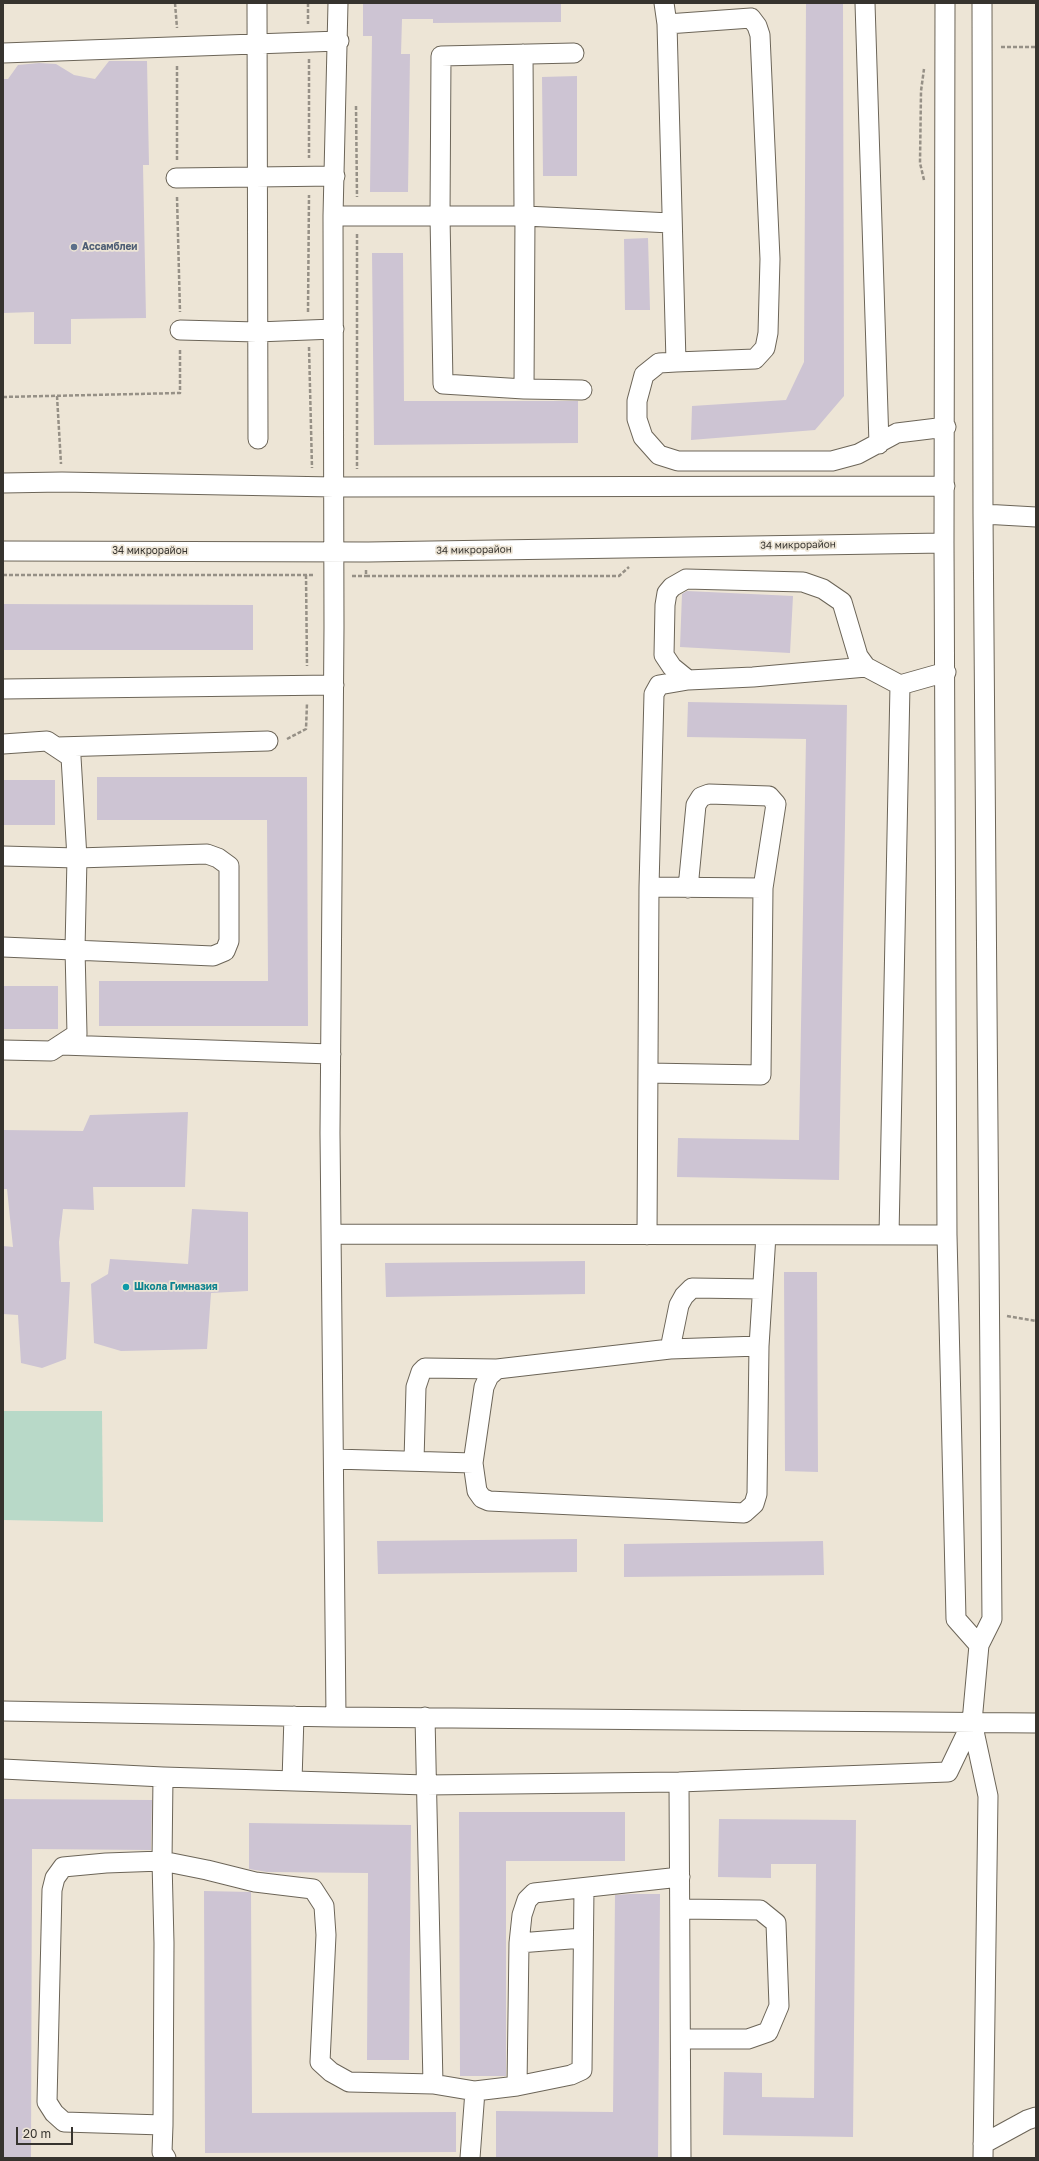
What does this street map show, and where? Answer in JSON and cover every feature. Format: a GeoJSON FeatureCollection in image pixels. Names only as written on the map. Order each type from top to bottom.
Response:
{"type":"FeatureCollection","features":[{"type":"Feature","properties":{"kind":"street"},"geometry":{"type":"LineString","coordinates":[[257,3],[258,439]]}},
{"type":"Feature","properties":{"kind":"street"},"geometry":{"type":"LineString","coordinates":[[336,1717],[331,1054],[334,685],[333,216],[339,41],[338,3]]}},
{"type":"Feature","properties":{"kind":"street"},"geometry":{"type":"LineString","coordinates":[[664,3],[667,24],[671,223],[676,362]]}},
{"type":"Feature","properties":{"kind":"street"},"geometry":{"type":"LineString","coordinates":[[865,3],[879,444]]}},
{"type":"Feature","properties":{"kind":"street"},"geometry":{"type":"LineString","coordinates":[[945,3],[946,427],[944,543],[946,672],[947,1235],[956,1619],[979,1645]]}},
{"type":"Feature","properties":{"kind":"street"},"geometry":{"type":"LineString","coordinates":[[982,3],[983,514],[992,1619],[979,1645],[972,1722],[988,1796],[982,2151]]}},
{"type":"Feature","properties":{"kind":"street"},"geometry":{"type":"LineString","coordinates":[[667,24],[751,18],[757,26],[760,35],[770,259],[768,333],[765,348],[755,359],[659,363],[644,375],[637,401],[637,419],[643,437],[659,455],[678,460],[832,461],[858,454],[897,433],[946,427]]}},
{"type":"Feature","properties":{"kind":"street"},"geometry":{"type":"LineString","coordinates":[[3,53],[339,41]]}},
{"type":"Feature","properties":{"kind":"street"},"geometry":{"type":"LineString","coordinates":[[574,53],[441,56],[440,216],[443,384],[524,389],[582,390]]}},
{"type":"Feature","properties":{"kind":"street"},"geometry":{"type":"LineString","coordinates":[[523,54],[525,216],[524,389]]}},
{"type":"Feature","properties":{"kind":"street"},"geometry":{"type":"LineString","coordinates":[[176,178],[335,176]]}},
{"type":"Feature","properties":{"kind":"street"},"geometry":{"type":"LineString","coordinates":[[333,216],[525,216],[671,223]]}},
{"type":"Feature","properties":{"kind":"street"},"geometry":{"type":"LineString","coordinates":[[180,330],[257,332],[334,329]]}},
{"type":"Feature","properties":{"kind":"street"},"geometry":{"type":"LineString","coordinates":[[3,483],[62,482],[334,488],[945,486]]}},
{"type":"Feature","properties":{"kind":"street"},"geometry":{"type":"LineString","coordinates":[[983,514],[1036,517]]}},
{"type":"Feature","properties":{"kind":"street","name":"34 микрорайон"},"geometry":{"type":"LineString","coordinates":[[3,551],[368,552],[944,543]]}},
{"type":"Feature","properties":{"kind":"street"},"geometry":{"type":"LineString","coordinates":[[688,680],[672,667],[664,655],[665,605],[667,593],[672,587],[686,580],[804,582],[824,589],[842,602],[858,656],[866,667],[900,685],[946,672]]}},
{"type":"Feature","properties":{"kind":"street"},"geometry":{"type":"LineString","coordinates":[[647,1235],[648,887],[654,694],[659,685],[688,680],[754,677],[866,667]]}},
{"type":"Feature","properties":{"kind":"street"},"geometry":{"type":"LineString","coordinates":[[3,689],[334,685]]}},
{"type":"Feature","properties":{"kind":"street"},"geometry":{"type":"LineString","coordinates":[[889,1235],[900,685]]}},
{"type":"Feature","properties":{"kind":"street"},"geometry":{"type":"LineString","coordinates":[[3,744],[47,741],[71,757],[77,858],[75,949],[77,1034],[51,1051],[3,1050]]}},
{"type":"Feature","properties":{"kind":"street"},"geometry":{"type":"LineString","coordinates":[[57,747],[268,741]]}},
{"type":"Feature","properties":{"kind":"street"},"geometry":{"type":"LineString","coordinates":[[648,1073],[761,1075],[763,888],[776,804],[769,796],[709,794],[701,797],[696,805],[688,888]]}},
{"type":"Feature","properties":{"kind":"street"},"geometry":{"type":"LineString","coordinates":[[3,856],[77,858],[207,854],[218,858],[229,866],[229,941],[225,951],[213,956],[3,947]]}},
{"type":"Feature","properties":{"kind":"street"},"geometry":{"type":"LineString","coordinates":[[648,887],[763,888]]}},
{"type":"Feature","properties":{"kind":"street"},"geometry":{"type":"LineString","coordinates":[[61,1045],[331,1054]]}},
{"type":"Feature","properties":{"kind":"street"},"geometry":{"type":"LineString","coordinates":[[332,1234],[947,1235]]}},
{"type":"Feature","properties":{"kind":"street"},"geometry":{"type":"LineString","coordinates":[[497,1369],[489,1376],[484,1387],[473,1463],[477,1491],[482,1498],[489,1501],[744,1513],[754,1504],[757,1494],[759,1346],[766,1235]]}},
{"type":"Feature","properties":{"kind":"street"},"geometry":{"type":"LineString","coordinates":[[670,1349],[679,1305],[684,1296],[692,1288],[762,1289]]}},
{"type":"Feature","properties":{"kind":"street"},"geometry":{"type":"LineString","coordinates":[[414,1461],[416,1387],[421,1372],[426,1368],[497,1369],[670,1349],[759,1346]]}},
{"type":"Feature","properties":{"kind":"street"},"geometry":{"type":"LineString","coordinates":[[334,1459],[473,1463]]}},
{"type":"Feature","properties":{"kind":"street"},"geometry":{"type":"LineString","coordinates":[[3,1710],[336,1717],[1036,1723]]}},
{"type":"Feature","properties":{"kind":"street"},"geometry":{"type":"LineString","coordinates":[[292,1781],[294,1716]]}},
{"type":"Feature","properties":{"kind":"street"},"geometry":{"type":"LineString","coordinates":[[425,1717],[433,2084]]}},
{"type":"Feature","properties":{"kind":"street"},"geometry":{"type":"LineString","coordinates":[[3,1769],[163,1777],[426,1785],[679,1782],[948,1772],[972,1722]]}},
{"type":"Feature","properties":{"kind":"street"},"geometry":{"type":"LineString","coordinates":[[163,1777],[162,2152],[166,2158]]}},
{"type":"Feature","properties":{"kind":"street"},"geometry":{"type":"LineString","coordinates":[[679,1782],[681,2158]]}},
{"type":"Feature","properties":{"kind":"street"},"geometry":{"type":"LineString","coordinates":[[163,2125],[64,2122],[54,2113],[47,2102],[52,1890],[55,1878],[63,1867],[106,1863],[162,1862],[207,1870],[255,1882],[313,1890],[324,1906],[326,1935],[320,2062],[331,2072],[349,2082],[433,2084],[475,2090],[517,2086],[571,2075],[582,2070],[584,1888]]}},
{"type":"Feature","properties":{"kind":"street"},"geometry":{"type":"LineString","coordinates":[[517,2086],[519,1942],[522,1915],[527,1900],[534,1893],[680,1877]]}},
{"type":"Feature","properties":{"kind":"street"},"geometry":{"type":"LineString","coordinates":[[680,1909],[760,1910],[776,1923],[779,2006],[768,2032],[755,2037],[748,2039],[681,2039]]}},
{"type":"Feature","properties":{"kind":"street"},"geometry":{"type":"LineString","coordinates":[[519,1942],[583,1938]]}},
{"type":"Feature","properties":{"kind":"street"},"geometry":{"type":"LineString","coordinates":[[470,2158],[475,2090]]}},
{"type":"Feature","properties":{"kind":"street"},"geometry":{"type":"LineString","coordinates":[[982,2151],[1027,2120],[1036,2117]]}},
{"type":"Feature","properties":{"kind":"path"},"geometry":{"type":"LineString","coordinates":[[3,397],[180,393],[176,178],[176,3]]}},
{"type":"Feature","properties":{"kind":"path"},"geometry":{"type":"LineString","coordinates":[[308,3],[308,330],[312,487]]}},
{"type":"Feature","properties":{"kind":"path"},"geometry":{"type":"LineString","coordinates":[[982,47],[1036,47]]}},
{"type":"Feature","properties":{"kind":"path"},"geometry":{"type":"LineString","coordinates":[[356,98],[358,487]]}},
{"type":"Feature","properties":{"kind":"path"},"geometry":{"type":"LineString","coordinates":[[57,396],[62,482]]}},
{"type":"Feature","properties":{"kind":"path"},"geometry":{"type":"LineString","coordinates":[[368,552],[366,576],[619,576],[630,566]]}},
{"type":"Feature","properties":{"kind":"path"},"geometry":{"type":"LineString","coordinates":[[3,575],[313,575]]}},
{"type":"Feature","properties":{"kind":"path"},"geometry":{"type":"LineString","coordinates":[[989,1312],[1036,1321]]}},
{"type":"Feature","properties":{"kind":"green space"},"geometry":{"type":"Polygon","coordinates":[[[3,1411],[102,1411],[103,1522],[3,1520],[3,1411]]]}},
{"type":"Feature","properties":{"kind":"building"},"geometry":{"type":"Polygon","coordinates":[[[363,3],[561,3],[561,22],[433,23],[433,19],[402,19],[401,54],[410,54],[408,192],[370,192],[372,36],[363,36],[363,3]]]}},
{"type":"Feature","properties":{"kind":"building"},"geometry":{"type":"Polygon","coordinates":[[[806,3],[843,3],[844,396],[815,430],[691,440],[692,406],[786,400],[804,362],[806,3]]]}},
{"type":"Feature","properties":{"kind":"building","name":"Ассамблеи"},"geometry":{"type":"Polygon","coordinates":[[[109,61],[147,61],[149,165],[143,165],[146,318],[71,319],[71,344],[34,344],[34,312],[3,313],[3,79],[8,79],[18,65],[39,63],[56,64],[74,75],[95,79],[109,61]]]}},
{"type":"Feature","properties":{"kind":"building"},"geometry":{"type":"Polygon","coordinates":[[[577,76],[577,176],[543,176],[542,77],[577,76]]]}},
{"type":"Feature","properties":{"kind":"building"},"geometry":{"type":"Polygon","coordinates":[[[648,238],[650,310],[625,310],[624,239],[648,238]]]}},
{"type":"Feature","properties":{"kind":"building"},"geometry":{"type":"Polygon","coordinates":[[[372,253],[403,253],[404,401],[578,401],[578,443],[374,445],[372,253]]]}},
{"type":"Feature","properties":{"kind":"building"},"geometry":{"type":"Polygon","coordinates":[[[687,591],[793,596],[790,653],[680,647],[682,594],[687,591]]]}},
{"type":"Feature","properties":{"kind":"building"},"geometry":{"type":"Polygon","coordinates":[[[3,604],[253,605],[253,650],[3,650],[3,604]]]}},
{"type":"Feature","properties":{"kind":"building"},"geometry":{"type":"Polygon","coordinates":[[[688,702],[847,705],[839,1180],[677,1177],[678,1138],[799,1140],[806,739],[687,737],[688,702]]]}},
{"type":"Feature","properties":{"kind":"building"},"geometry":{"type":"Polygon","coordinates":[[[97,777],[307,777],[308,1026],[99,1026],[99,981],[268,981],[267,820],[97,820],[97,777]]]}},
{"type":"Feature","properties":{"kind":"building"},"geometry":{"type":"Polygon","coordinates":[[[3,780],[55,780],[55,825],[3,825],[3,780]]]}},
{"type":"Feature","properties":{"kind":"building"},"geometry":{"type":"Polygon","coordinates":[[[3,986],[58,986],[58,1029],[3,1029],[3,986]]]}},
{"type":"Feature","properties":{"kind":"building"},"geometry":{"type":"Polygon","coordinates":[[[188,1112],[185,1187],[93,1187],[94,1210],[63,1209],[59,1242],[61,1282],[70,1282],[66,1359],[42,1368],[21,1363],[18,1315],[3,1314],[3,1246],[13,1247],[7,1189],[3,1189],[3,1130],[83,1131],[90,1115],[188,1112]]]}},
{"type":"Feature","properties":{"kind":"building","name":"Школа Гимназия"},"geometry":{"type":"Polygon","coordinates":[[[192,1209],[248,1212],[248,1291],[211,1293],[207,1349],[121,1351],[94,1343],[91,1284],[108,1274],[110,1259],[188,1264],[192,1209]]]}},
{"type":"Feature","properties":{"kind":"building"},"geometry":{"type":"Polygon","coordinates":[[[585,1261],[585,1294],[386,1297],[385,1263],[585,1261]]]}},
{"type":"Feature","properties":{"kind":"building"},"geometry":{"type":"Polygon","coordinates":[[[784,1272],[817,1272],[818,1472],[785,1471],[784,1272]]]}},
{"type":"Feature","properties":{"kind":"building"},"geometry":{"type":"Polygon","coordinates":[[[577,1539],[577,1572],[378,1574],[377,1541],[577,1539]]]}},
{"type":"Feature","properties":{"kind":"building"},"geometry":{"type":"Polygon","coordinates":[[[823,1541],[824,1575],[624,1577],[624,1544],[823,1541]]]}},
{"type":"Feature","properties":{"kind":"building"},"geometry":{"type":"Polygon","coordinates":[[[3,1799],[152,1800],[151,1850],[32,1849],[31,2158],[3,2158],[3,1799]]]}},
{"type":"Feature","properties":{"kind":"building"},"geometry":{"type":"Polygon","coordinates":[[[459,1812],[625,1812],[625,1861],[506,1861],[506,2076],[460,2076],[459,1812]]]}},
{"type":"Feature","properties":{"kind":"building"},"geometry":{"type":"Polygon","coordinates":[[[719,1819],[856,1820],[853,2137],[723,2135],[724,2072],[762,2073],[762,2097],[814,2098],[816,1864],[771,1864],[771,1878],[718,1877],[719,1819]]]}},
{"type":"Feature","properties":{"kind":"building"},"geometry":{"type":"Polygon","coordinates":[[[249,1823],[411,1825],[409,2060],[367,2060],[368,1873],[267,1872],[249,1869],[249,1823]]]}},
{"type":"Feature","properties":{"kind":"building"},"geometry":{"type":"Polygon","coordinates":[[[204,1891],[251,1892],[252,2113],[456,2112],[456,2152],[205,2153],[204,1891]]]}},
{"type":"Feature","properties":{"kind":"building"},"geometry":{"type":"Polygon","coordinates":[[[660,1894],[658,2158],[496,2158],[496,2111],[613,2112],[615,1895],[660,1894]]]}},
{"type":"Feature","properties":{"kind":"place","name":"Ассамблеи"},"geometry":{"type":"Point","coordinates":[74,247]}},
{"type":"Feature","properties":{"kind":"place","name":"Школа Гимназия"},"geometry":{"type":"Point","coordinates":[126,1287]}}]}
